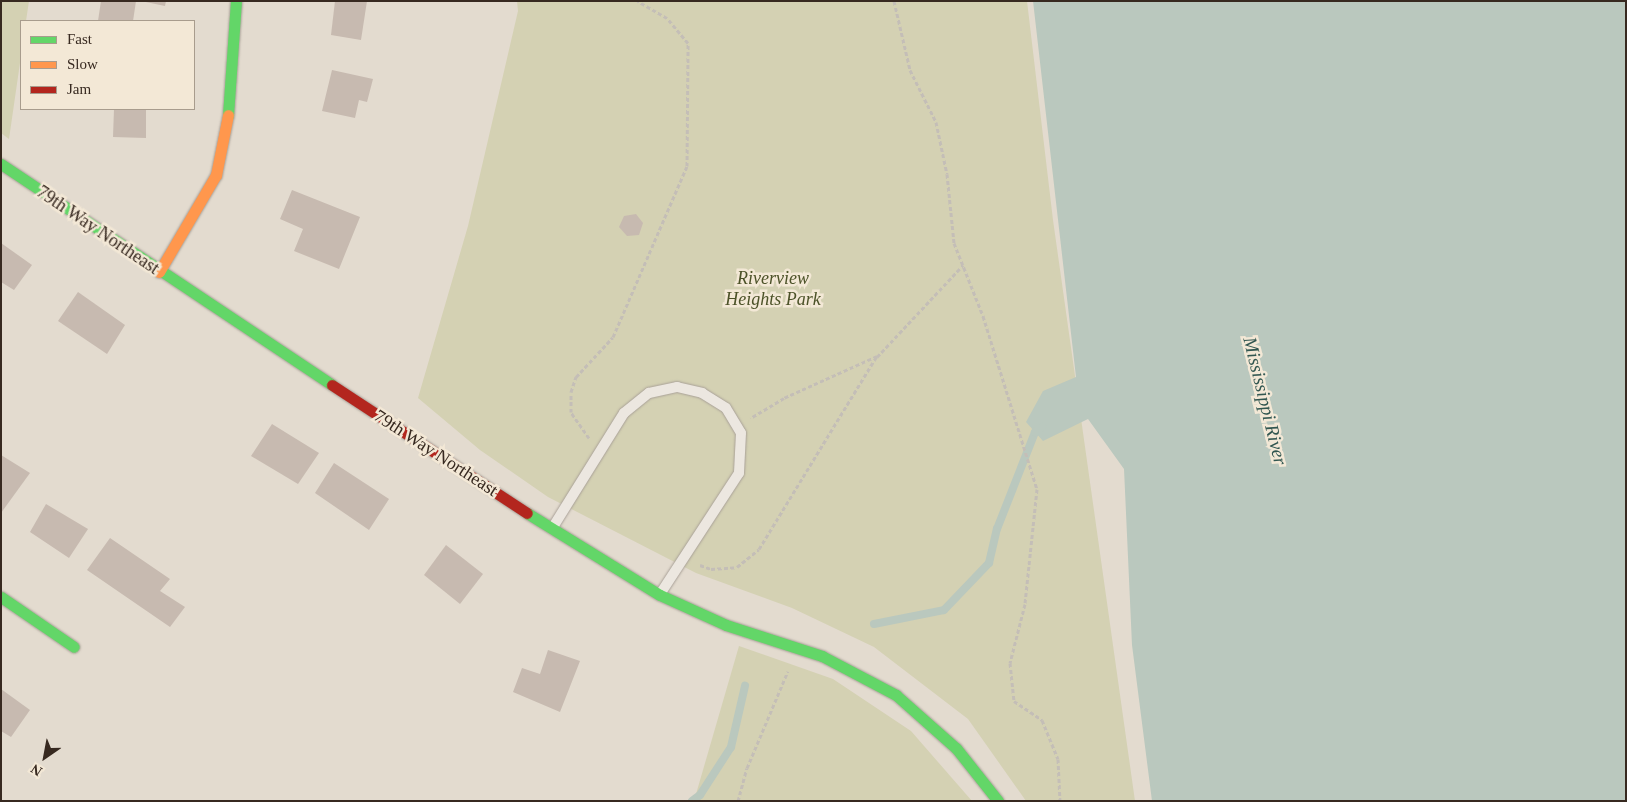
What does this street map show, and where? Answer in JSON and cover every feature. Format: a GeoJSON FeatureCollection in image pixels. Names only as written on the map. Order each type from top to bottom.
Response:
{"type":"FeatureCollection","features":[{"type":"Feature","properties":{"kind":"street"},"geometry":{"type":"LineString","coordinates":[[159,272],[216,176],[227,125],[236,1]]}},
{"type":"Feature","properties":{"kind":"street","name":"79th Way Northeast"},"geometry":{"type":"LineString","coordinates":[[1,164],[159,272],[552,529],[660,595],[726,625],[794,646],[851,669],[896,694],[956,748],[998,801]]}},
{"type":"Feature","properties":{"kind":"street"},"geometry":{"type":"LineString","coordinates":[[1,596],[74,647]]}},
{"type":"Feature","properties":{"kind":"lane"},"geometry":{"type":"LineString","coordinates":[[552,529],[624,413],[649,393],[677,387],[702,393],[726,408],[741,433],[739,473],[660,595]]}},
{"type":"Feature","properties":{"kind":"path"},"geometry":{"type":"LineString","coordinates":[[598,453],[572,412],[571,392],[584,365],[613,337],[660,221],[687,166],[688,43],[668,18],[637,1]]}},
{"type":"Feature","properties":{"kind":"path"},"geometry":{"type":"LineString","coordinates":[[894,1],[910,70],[936,122],[947,174],[954,243],[963,264],[1017,423],[1037,489],[1025,604],[1010,663],[1014,701],[1042,720],[1058,759],[1060,801]]}},
{"type":"Feature","properties":{"kind":"path"},"geometry":{"type":"LineString","coordinates":[[683,558],[711,569],[737,566],[759,549],[875,360],[963,264]]}},
{"type":"Feature","properties":{"kind":"path"},"geometry":{"type":"LineString","coordinates":[[737,427],[784,398],[877,356],[875,360]]}},
{"type":"Feature","properties":{"kind":"path"},"geometry":{"type":"LineString","coordinates":[[738,801],[747,768],[787,676],[794,646]]}},
{"type":"Feature","properties":{"kind":"green space"},"geometry":{"type":"Polygon","coordinates":[[[1,1],[29,1],[26,20],[20,20],[20,63],[9,139],[1,133],[1,1]]]}},
{"type":"Feature","properties":{"kind":"green space","name":"Riverview Heights Park"},"geometry":{"type":"Polygon","coordinates":[[[517,1],[1027,1],[1053,220],[1135,801],[1026,801],[968,719],[874,647],[792,608],[696,573],[548,497],[480,450],[418,398],[468,226],[518,11],[517,1]]]}},
{"type":"Feature","properties":{"kind":"green space"},"geometry":{"type":"Polygon","coordinates":[[[739,646],[833,679],[911,731],[972,801],[694,801],[739,646]]]}},
{"type":"Feature","properties":{"kind":"water","name":"Mississippi River"},"geometry":{"type":"Polygon","coordinates":[[[1033,1],[1626,1],[1626,801],[1152,801],[1132,645],[1124,469],[1088,419],[1043,441],[1026,422],[1043,391],[1076,377],[1033,1]]]}},
{"type":"Feature","properties":{"kind":"building"},"geometry":{"type":"Polygon","coordinates":[[[101,1],[136,1],[133,20],[98,20],[101,1]]]}},
{"type":"Feature","properties":{"kind":"building"},"geometry":{"type":"Polygon","coordinates":[[[141,1],[166,1],[165,6],[141,1]]]}},
{"type":"Feature","properties":{"kind":"building"},"geometry":{"type":"Polygon","coordinates":[[[335,1],[367,1],[361,40],[331,35],[335,1]]]}},
{"type":"Feature","properties":{"kind":"building"},"geometry":{"type":"Polygon","coordinates":[[[332,70],[373,79],[367,102],[359,100],[355,118],[322,111],[332,70]]]}},
{"type":"Feature","properties":{"kind":"building"},"geometry":{"type":"Polygon","coordinates":[[[114,110],[146,110],[146,138],[113,137],[114,110]]]}},
{"type":"Feature","properties":{"kind":"building"},"geometry":{"type":"Polygon","coordinates":[[[292,190],[360,217],[339,269],[294,251],[303,229],[280,219],[292,190]]]}},
{"type":"Feature","properties":{"kind":"building"},"geometry":{"type":"Polygon","coordinates":[[[636,214],[643,223],[639,235],[627,236],[619,227],[624,216],[636,214]]]}},
{"type":"Feature","properties":{"kind":"building"},"geometry":{"type":"Polygon","coordinates":[[[1,243],[32,265],[14,290],[1,282],[1,243]]]}},
{"type":"Feature","properties":{"kind":"building"},"geometry":{"type":"Polygon","coordinates":[[[78,292],[125,325],[107,354],[58,321],[78,292]]]}},
{"type":"Feature","properties":{"kind":"building"},"geometry":{"type":"Polygon","coordinates":[[[272,424],[319,453],[298,484],[251,456],[272,424]]]}},
{"type":"Feature","properties":{"kind":"building"},"geometry":{"type":"Polygon","coordinates":[[[1,455],[30,473],[1,513],[1,455]]]}},
{"type":"Feature","properties":{"kind":"building"},"geometry":{"type":"Polygon","coordinates":[[[334,463],[389,499],[369,530],[315,493],[334,463]]]}},
{"type":"Feature","properties":{"kind":"building"},"geometry":{"type":"Polygon","coordinates":[[[46,504],[88,529],[69,558],[30,532],[46,504]]]}},
{"type":"Feature","properties":{"kind":"building"},"geometry":{"type":"Polygon","coordinates":[[[110,538],[170,579],[160,591],[185,607],[170,627],[87,570],[110,538]]]}},
{"type":"Feature","properties":{"kind":"building"},"geometry":{"type":"Polygon","coordinates":[[[446,545],[483,574],[460,604],[424,575],[446,545]]]}},
{"type":"Feature","properties":{"kind":"building"},"geometry":{"type":"Polygon","coordinates":[[[548,650],[580,661],[560,712],[513,692],[522,668],[540,674],[548,650]]]}},
{"type":"Feature","properties":{"kind":"building"},"geometry":{"type":"Polygon","coordinates":[[[1,689],[30,710],[11,737],[1,731],[1,689]]]}},
{"type":"Feature","properties":{"kind":"waterway"},"geometry":{"type":"LineString","coordinates":[[874,624],[944,610],[989,563],[997,529],[1035,432],[1042,427]]}},
{"type":"Feature","properties":{"kind":"waterway"},"geometry":{"type":"LineString","coordinates":[[692,801],[700,795],[731,747],[745,686]]}},
{"type":"Feature","properties":{"kind":"traffic: fast"},"geometry":{"type":"LineString","coordinates":[[228,115],[236,1]]}},
{"type":"Feature","properties":{"kind":"traffic: fast"},"geometry":{"type":"LineString","coordinates":[[1,164],[332,385]]}},
{"type":"Feature","properties":{"kind":"traffic: fast"},"geometry":{"type":"LineString","coordinates":[[527,513],[660,595],[726,625],[822,656],[896,695],[956,748],[998,801]]}},
{"type":"Feature","properties":{"kind":"traffic: fast"},"geometry":{"type":"LineString","coordinates":[[1,597],[74,647]]}},
{"type":"Feature","properties":{"kind":"traffic: slow"},"geometry":{"type":"LineString","coordinates":[[159,272],[216,175],[228,115]]}},
{"type":"Feature","properties":{"kind":"traffic: jam"},"geometry":{"type":"LineString","coordinates":[[332,385],[527,513]]}}]}
